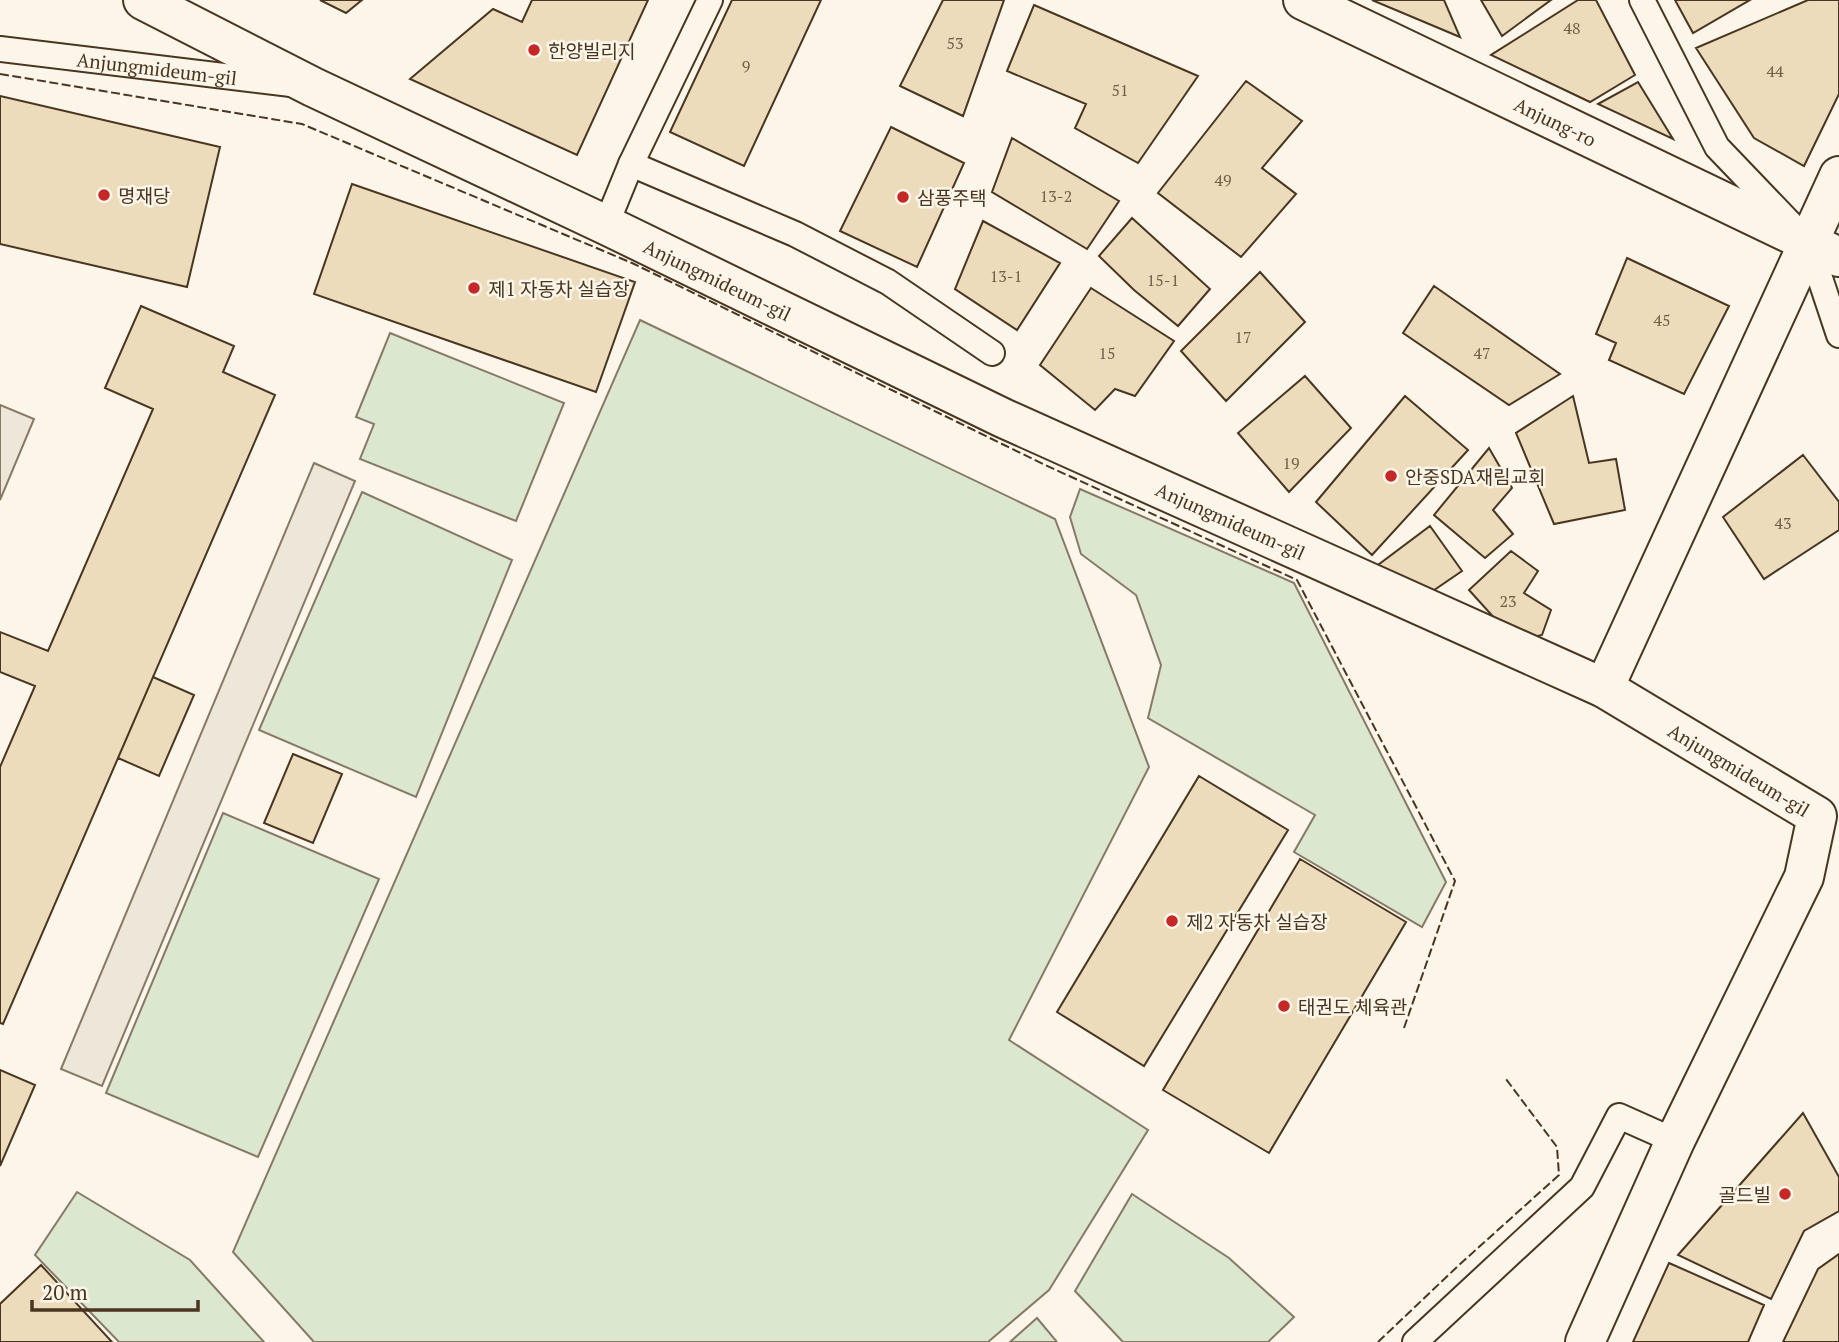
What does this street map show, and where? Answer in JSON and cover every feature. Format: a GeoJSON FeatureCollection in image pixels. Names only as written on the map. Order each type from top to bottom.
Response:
{"type":"FeatureCollection","features":[{"type":"Feature","properties":{"kind":"street","name":"Anjungmideum-gil"},"geometry":{"type":"LineString","coordinates":[[142,0],[313,87],[606,225],[1003,418],[1604,688],[1817,816],[1804,877],[1675,1141],[1585,1342]]}},
{"type":"Feature","properties":{"kind":"street","name":"Anjung-ro"},"geometry":{"type":"LineString","coordinates":[[1303,0],[1824,249]]}},
{"type":"Feature","properties":{"kind":"street"},"geometry":{"type":"LineString","coordinates":[[1604,688],[1824,249],[1839,176]]}},
{"type":"Feature","properties":{"kind":"lane"},"geometry":{"type":"LineString","coordinates":[[606,225],[631,164],[710,0]]}},
{"type":"Feature","properties":{"kind":"lane"},"geometry":{"type":"LineString","coordinates":[[1642,0],[1717,147],[1824,249],[1839,335]]}},
{"type":"Feature","properties":{"kind":"lane","name":"Anjungmideum-gil"},"geometry":{"type":"LineString","coordinates":[[0,49],[313,87]]}},
{"type":"Feature","properties":{"kind":"lane"},"geometry":{"type":"LineString","coordinates":[[631,164],[795,233],[888,282],[992,353]]}},
{"type":"Feature","properties":{"kind":"lane"},"geometry":{"type":"LineString","coordinates":[[1415,1342],[1583,1187],[1619,1115],[1675,1141]]}},
{"type":"Feature","properties":{"kind":"green space"},"geometry":{"type":"Polygon","coordinates":[[[640,320],[1055,519],[1149,767],[1009,1040],[1148,1130],[1049,1290],[988,1342],[314,1342],[233,1252],[640,320]]]}},
{"type":"Feature","properties":{"kind":"green space"},"geometry":{"type":"Polygon","coordinates":[[[390,333],[564,403],[516,521],[360,459],[374,424],[356,417],[390,333]]]}},
{"type":"Feature","properties":{"kind":"green space"},"geometry":{"type":"Polygon","coordinates":[[[1080,489],[1294,583],[1446,882],[1422,927],[1294,852],[1315,815],[1148,718],[1161,665],[1136,595],[1081,554],[1070,517],[1080,489]]]}},
{"type":"Feature","properties":{"kind":"green space"},"geometry":{"type":"Polygon","coordinates":[[[362,492],[512,560],[416,797],[259,730],[362,492]]]}},
{"type":"Feature","properties":{"kind":"green space"},"geometry":{"type":"Polygon","coordinates":[[[223,813],[379,879],[258,1157],[106,1093],[223,813]]]}},
{"type":"Feature","properties":{"kind":"green space"},"geometry":{"type":"Polygon","coordinates":[[[77,1192],[190,1260],[264,1342],[119,1342],[35,1255],[77,1192]]]}},
{"type":"Feature","properties":{"kind":"green space"},"geometry":{"type":"Polygon","coordinates":[[[1132,1194],[1229,1258],[1294,1317],[1268,1342],[1123,1342],[1075,1291],[1132,1194]]]}},
{"type":"Feature","properties":{"kind":"green space"},"geometry":{"type":"Polygon","coordinates":[[[1037,1318],[1057,1342],[1010,1342],[1037,1318]]]}},
{"type":"Feature","properties":{"kind":"shaded area"},"geometry":{"type":"Polygon","coordinates":[[[0,405],[34,419],[0,500],[0,405]]]}},
{"type":"Feature","properties":{"kind":"shaded area"},"geometry":{"type":"Polygon","coordinates":[[[314,463],[355,481],[102,1086],[61,1069],[314,463]]]}},
{"type":"Feature","properties":{"kind":"building"},"geometry":{"type":"Polygon","coordinates":[[[320,0],[362,0],[346,13],[320,0]]]}},
{"type":"Feature","properties":{"kind":"building","name":"한양빌리지"},"geometry":{"type":"Polygon","coordinates":[[[532,0],[648,0],[577,155],[410,79],[493,9],[522,22],[532,0]]]}},
{"type":"Feature","properties":{"kind":"building"},"geometry":{"type":"Polygon","coordinates":[[[732,0],[821,0],[744,166],[670,132],[732,0]]]}},
{"type":"Feature","properties":{"kind":"building"},"geometry":{"type":"Polygon","coordinates":[[[943,0],[1004,0],[963,116],[900,86],[943,0]]]}},
{"type":"Feature","properties":{"kind":"building"},"geometry":{"type":"Polygon","coordinates":[[[1372,0],[1444,0],[1460,37],[1372,0]]]}},
{"type":"Feature","properties":{"kind":"building"},"geometry":{"type":"Polygon","coordinates":[[[1481,0],[1551,0],[1502,36],[1481,0]]]}},
{"type":"Feature","properties":{"kind":"building"},"geometry":{"type":"Polygon","coordinates":[[[1578,0],[1596,0],[1635,75],[1590,102],[1491,55],[1578,0]]]}},
{"type":"Feature","properties":{"kind":"building"},"geometry":{"type":"Polygon","coordinates":[[[1675,0],[1750,0],[1693,33],[1675,0]]]}},
{"type":"Feature","properties":{"kind":"building"},"geometry":{"type":"Polygon","coordinates":[[[1808,0],[1839,0],[1839,94],[1804,166],[1754,138],[1696,48],[1808,0]]]}},
{"type":"Feature","properties":{"kind":"building"},"geometry":{"type":"Polygon","coordinates":[[[1034,5],[1198,76],[1138,163],[1075,128],[1086,104],[1007,71],[1034,5]]]}},
{"type":"Feature","properties":{"kind":"building"},"geometry":{"type":"Polygon","coordinates":[[[1246,81],[1302,121],[1262,168],[1296,194],[1241,257],[1158,193],[1246,81]]]}},
{"type":"Feature","properties":{"kind":"building"},"geometry":{"type":"Polygon","coordinates":[[[1638,82],[1673,139],[1598,104],[1638,82]]]}},
{"type":"Feature","properties":{"kind":"building","name":"명재당"},"geometry":{"type":"Polygon","coordinates":[[[0,96],[220,147],[187,287],[0,244],[0,96]]]}},
{"type":"Feature","properties":{"kind":"building","name":"삼풍주택"},"geometry":{"type":"Polygon","coordinates":[[[891,127],[964,163],[917,267],[840,231],[891,127]]]}},
{"type":"Feature","properties":{"kind":"building"},"geometry":{"type":"Polygon","coordinates":[[[1012,138],[1119,201],[1087,249],[992,192],[1012,138]]]}},
{"type":"Feature","properties":{"kind":"building","name":"제1 자동차 실습장"},"geometry":{"type":"Polygon","coordinates":[[[352,184],[635,282],[596,392],[314,294],[352,184]]]}},
{"type":"Feature","properties":{"kind":"building"},"geometry":{"type":"Polygon","coordinates":[[[1132,218],[1210,289],[1178,326],[1134,290],[1099,256],[1132,218]]]}},
{"type":"Feature","properties":{"kind":"building"},"geometry":{"type":"Polygon","coordinates":[[[983,221],[1060,263],[1017,330],[955,289],[983,221]]]}},
{"type":"Feature","properties":{"kind":"building"},"geometry":{"type":"Polygon","coordinates":[[[1627,258],[1729,306],[1684,394],[1609,360],[1616,343],[1596,334],[1627,258]]]}},
{"type":"Feature","properties":{"kind":"building"},"geometry":{"type":"Polygon","coordinates":[[[1260,272],[1305,322],[1226,401],[1181,351],[1260,272]]]}},
{"type":"Feature","properties":{"kind":"building"},"geometry":{"type":"Polygon","coordinates":[[[1434,286],[1560,374],[1509,405],[1403,333],[1434,286]]]}},
{"type":"Feature","properties":{"kind":"building"},"geometry":{"type":"Polygon","coordinates":[[[1091,288],[1174,341],[1135,396],[1115,389],[1095,410],[1040,365],[1091,288]]]}},
{"type":"Feature","properties":{"kind":"building"},"geometry":{"type":"Polygon","coordinates":[[[141,306],[234,346],[223,372],[275,395],[3,1024],[0,1023],[0,767],[35,686],[0,672],[0,632],[48,651],[153,409],[105,388],[141,306]]]}},
{"type":"Feature","properties":{"kind":"building"},"geometry":{"type":"Polygon","coordinates":[[[1305,376],[1351,428],[1289,492],[1238,433],[1305,376]]]}},
{"type":"Feature","properties":{"kind":"building","name":"안중SDA재림교회"},"geometry":{"type":"Polygon","coordinates":[[[1405,396],[1468,450],[1372,555],[1316,502],[1405,396]]]}},
{"type":"Feature","properties":{"kind":"building"},"geometry":{"type":"Polygon","coordinates":[[[1573,396],[1589,463],[1616,459],[1625,510],[1554,524],[1516,433],[1573,396]]]}},
{"type":"Feature","properties":{"kind":"building"},"geometry":{"type":"Polygon","coordinates":[[[1489,448],[1512,488],[1493,510],[1513,534],[1485,558],[1434,515],[1489,448]]]}},
{"type":"Feature","properties":{"kind":"building"},"geometry":{"type":"Polygon","coordinates":[[[1803,455],[1839,502],[1839,530],[1764,579],[1723,517],[1803,455]]]}},
{"type":"Feature","properties":{"kind":"building"},"geometry":{"type":"Polygon","coordinates":[[[1430,526],[1462,571],[1421,599],[1374,568],[1430,526]]]}},
{"type":"Feature","properties":{"kind":"building"},"geometry":{"type":"Polygon","coordinates":[[[1511,551],[1538,571],[1524,593],[1551,610],[1542,635],[1515,641],[1469,590],[1511,551]]]}},
{"type":"Feature","properties":{"kind":"building"},"geometry":{"type":"Polygon","coordinates":[[[153,677],[194,695],[159,776],[118,758],[153,677]]]}},
{"type":"Feature","properties":{"kind":"building"},"geometry":{"type":"Polygon","coordinates":[[[293,754],[342,774],[313,843],[264,823],[293,754]]]}},
{"type":"Feature","properties":{"kind":"building","name":"제2 자동차 실습장"},"geometry":{"type":"Polygon","coordinates":[[[1199,776],[1288,830],[1144,1066],[1057,1012],[1199,776]]]}},
{"type":"Feature","properties":{"kind":"building","name":"태권도 체육관"},"geometry":{"type":"Polygon","coordinates":[[[1300,859],[1406,922],[1269,1153],[1163,1090],[1300,859]]]}},
{"type":"Feature","properties":{"kind":"building"},"geometry":{"type":"Polygon","coordinates":[[[0,1070],[35,1085],[0,1166],[0,1070]]]}},
{"type":"Feature","properties":{"kind":"building","name":"골드빌"},"geometry":{"type":"Polygon","coordinates":[[[1803,1113],[1839,1177],[1839,1211],[1804,1231],[1771,1299],[1678,1255],[1803,1113]]]}},
{"type":"Feature","properties":{"kind":"building"},"geometry":{"type":"Polygon","coordinates":[[[1839,1254],[1839,1342],[1783,1342],[1818,1269],[1839,1254]]]}},
{"type":"Feature","properties":{"kind":"building"},"geometry":{"type":"Polygon","coordinates":[[[1669,1263],[1764,1305],[1748,1342],[1633,1342],[1669,1263]]]}},
{"type":"Feature","properties":{"kind":"building"},"geometry":{"type":"Polygon","coordinates":[[[41,1265],[112,1342],[0,1342],[0,1304],[41,1265]]]}},
{"type":"Feature","properties":{"kind":"fence"},"geometry":{"type":"LineString","coordinates":[[0,74],[302,124],[632,263],[1043,464],[1297,580],[1455,881],[1404,1028]]}},
{"type":"Feature","properties":{"kind":"fence"},"geometry":{"type":"LineString","coordinates":[[1378,1342],[1559,1175],[1557,1147],[1506,1079]]}},
{"type":"Feature","properties":{"kind":"place","name":"한양빌리지"},"geometry":{"type":"Point","coordinates":[534,50]}},
{"type":"Feature","properties":{"kind":"place","name":"명재당"},"geometry":{"type":"Point","coordinates":[104,195]}},
{"type":"Feature","properties":{"kind":"place","name":"삼풍주택"},"geometry":{"type":"Point","coordinates":[903,197]}},
{"type":"Feature","properties":{"kind":"place","name":"제1 자동차 실습장"},"geometry":{"type":"Point","coordinates":[474,288]}},
{"type":"Feature","properties":{"kind":"place","name":"안중SDA재림교회"},"geometry":{"type":"Point","coordinates":[1391,476]}},
{"type":"Feature","properties":{"kind":"place","name":"제2 자동차 실습장"},"geometry":{"type":"Point","coordinates":[1172,921]}},
{"type":"Feature","properties":{"kind":"place","name":"태권도 체육관"},"geometry":{"type":"Point","coordinates":[1284,1006]}},
{"type":"Feature","properties":{"kind":"place","name":"골드빌"},"geometry":{"type":"Point","coordinates":[1785,1194]}}]}
